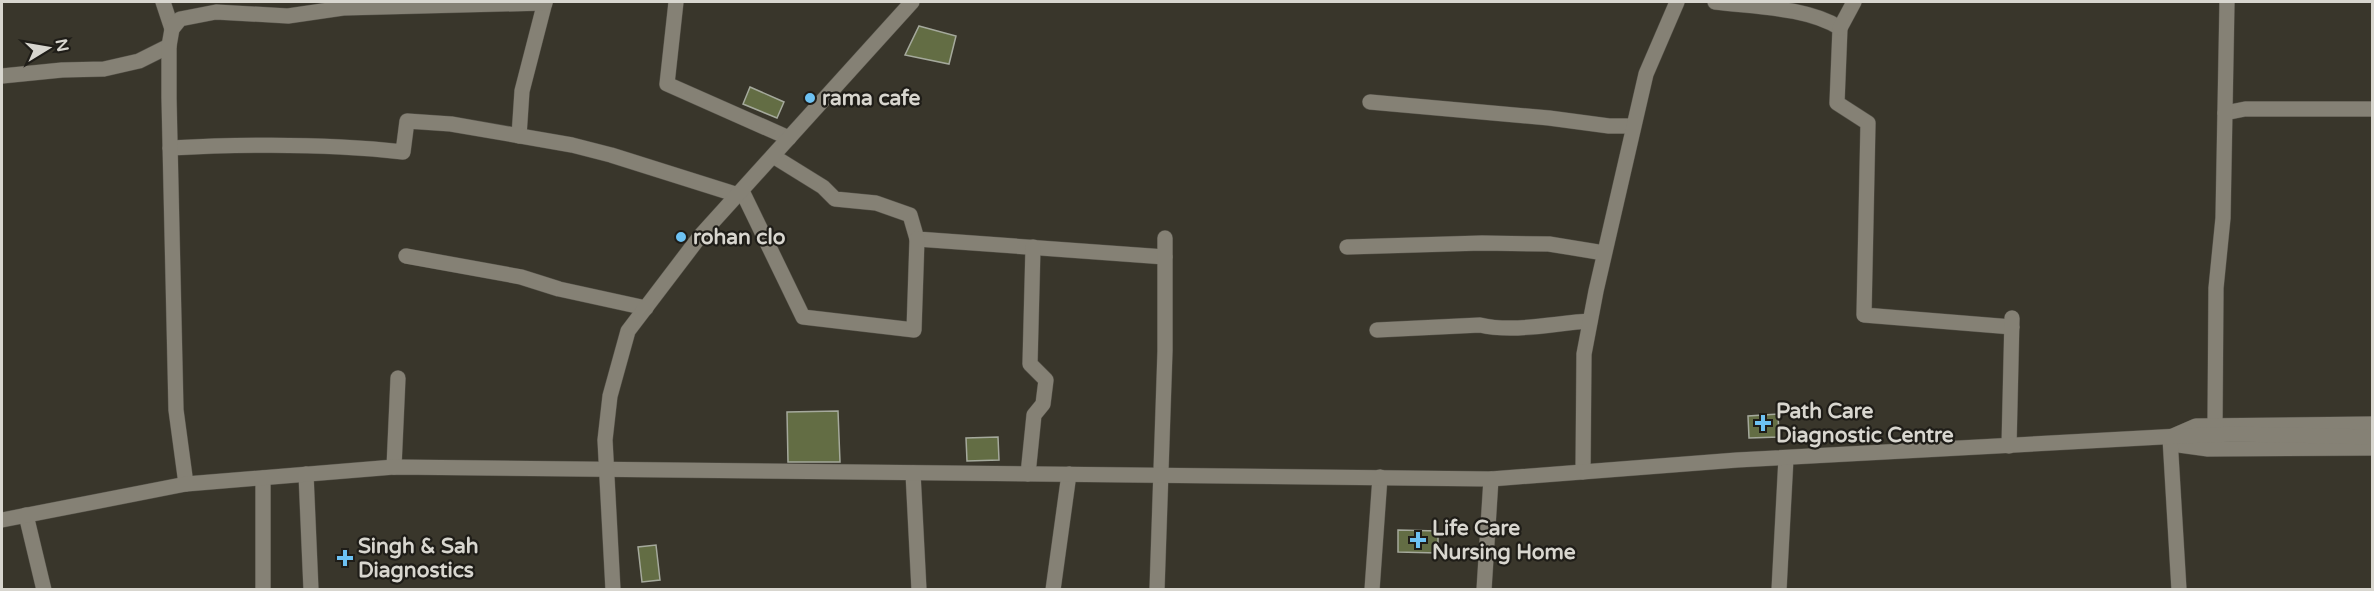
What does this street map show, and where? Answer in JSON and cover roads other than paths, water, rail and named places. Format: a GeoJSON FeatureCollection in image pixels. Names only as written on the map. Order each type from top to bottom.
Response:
{"type":"FeatureCollection","features":[{"type":"Feature","properties":{"kind":"street"},"geometry":{"type":"LineString","coordinates":[[163,2],[171,29],[169,46],[170,148],[176,410],[186,484]]}},
{"type":"Feature","properties":{"kind":"street"},"geometry":{"type":"LineString","coordinates":[[171,29],[180,19],[216,12],[288,16],[343,8],[545,2],[522,91],[519,136]]}},
{"type":"Feature","properties":{"kind":"street"},"geometry":{"type":"LineString","coordinates":[[676,2],[667,84],[789,138]]}},
{"type":"Feature","properties":{"kind":"street"},"geometry":{"type":"LineString","coordinates":[[613,590],[605,440],[610,396],[628,331],[701,236],[912,2]]}},
{"type":"Feature","properties":{"kind":"street"},"geometry":{"type":"LineString","coordinates":[[1583,472],[1584,354],[1590,321],[1646,74],[1677,2]]}},
{"type":"Feature","properties":{"kind":"street"},"geometry":{"type":"LineString","coordinates":[[1715,2],[1810,14],[1840,28]]}},
{"type":"Feature","properties":{"kind":"street"},"geometry":{"type":"LineString","coordinates":[[1854,2],[1840,28],[1838,103],[1868,123],[1864,315],[2012,323],[2009,446]]}},
{"type":"Feature","properties":{"kind":"street"},"geometry":{"type":"LineString","coordinates":[[2215,425],[2216,288],[2223,218],[2227,2]]}},
{"type":"Feature","properties":{"kind":"street"},"geometry":{"type":"LineString","coordinates":[[2,76],[62,69],[104,69],[139,61],[169,46]]}},
{"type":"Feature","properties":{"kind":"street"},"geometry":{"type":"LineString","coordinates":[[1370,102],[1549,118],[1609,126],[1633,126]]}},
{"type":"Feature","properties":{"kind":"street"},"geometry":{"type":"LineString","coordinates":[[2225,113],[2245,109],[2373,109]]}},
{"type":"Feature","properties":{"kind":"street"},"geometry":{"type":"LineString","coordinates":[[170,148],[258,145],[360,147],[403,152],[407,121],[451,124],[572,145],[740,193],[802,317],[914,330],[917,239],[910,215],[876,203],[835,199],[823,187],[773,156]]}},
{"type":"Feature","properties":{"kind":"street"},"geometry":{"type":"LineString","coordinates":[[1157,590],[1165,351],[1165,238]]}},
{"type":"Feature","properties":{"kind":"street"},"geometry":{"type":"LineString","coordinates":[[917,239],[1165,257]]}},
{"type":"Feature","properties":{"kind":"street"},"geometry":{"type":"LineString","coordinates":[[1347,247],[1482,243],[1539,244],[1604,253]]}},
{"type":"Feature","properties":{"kind":"street"},"geometry":{"type":"LineString","coordinates":[[1028,474],[1034,415],[1043,404],[1046,380],[1030,364],[1033,247]]}},
{"type":"Feature","properties":{"kind":"street"},"geometry":{"type":"LineString","coordinates":[[406,256],[521,277],[559,289],[646,308]]}},
{"type":"Feature","properties":{"kind":"street"},"geometry":{"type":"LineString","coordinates":[[1377,330],[1480,325],[1490,328],[1590,321]]}},
{"type":"Feature","properties":{"kind":"street"},"geometry":{"type":"LineString","coordinates":[[394,468],[398,378]]}},
{"type":"Feature","properties":{"kind":"street"},"geometry":{"type":"LineString","coordinates":[[2170,438],[2196,426],[2373,424]]}},
{"type":"Feature","properties":{"kind":"street"},"geometry":{"type":"LineString","coordinates":[[2,520],[186,484],[394,468],[1491,479],[1786,458],[2194,436],[2237,434],[2373,437]]}},
{"type":"Feature","properties":{"kind":"street"},"geometry":{"type":"LineString","coordinates":[[2170,438],[2178,445],[2208,449],[2373,448]]}},
{"type":"Feature","properties":{"kind":"street"},"geometry":{"type":"LineString","coordinates":[[2170,438],[2179,590]]}},
{"type":"Feature","properties":{"kind":"street"},"geometry":{"type":"LineString","coordinates":[[1779,590],[1786,458]]}},
{"type":"Feature","properties":{"kind":"street"},"geometry":{"type":"LineString","coordinates":[[914,473],[920,590]]}},
{"type":"Feature","properties":{"kind":"street"},"geometry":{"type":"LineString","coordinates":[[306,474],[311,590]]}},
{"type":"Feature","properties":{"kind":"street"},"geometry":{"type":"LineString","coordinates":[[1053,590],[1069,474]]}},
{"type":"Feature","properties":{"kind":"street"},"geometry":{"type":"LineString","coordinates":[[263,590],[264,477]]}},
{"type":"Feature","properties":{"kind":"street"},"geometry":{"type":"LineString","coordinates":[[1372,590],[1380,477]]}},
{"type":"Feature","properties":{"kind":"street"},"geometry":{"type":"LineString","coordinates":[[1484,590],[1491,479]]}},
{"type":"Feature","properties":{"kind":"street"},"geometry":{"type":"LineString","coordinates":[[26,515],[44,590]]}},
{"type":"Feature","properties":{"kind":"place","name":"rama cafe"},"geometry":{"type":"Point","coordinates":[810,98]}},
{"type":"Feature","properties":{"kind":"place","name":"rohan clo"},"geometry":{"type":"Point","coordinates":[681,237]}},
{"type":"Feature","properties":{"kind":"place","name":"Path Care Diagnostic Centre"},"geometry":{"type":"Point","coordinates":[1763,423]}},
{"type":"Feature","properties":{"kind":"place","name":"Life Care Nursing Home"},"geometry":{"type":"Point","coordinates":[1418,540]}},
{"type":"Feature","properties":{"kind":"place","name":"Singh & Sah Diagnostics"},"geometry":{"type":"Point","coordinates":[345,558]}}]}
